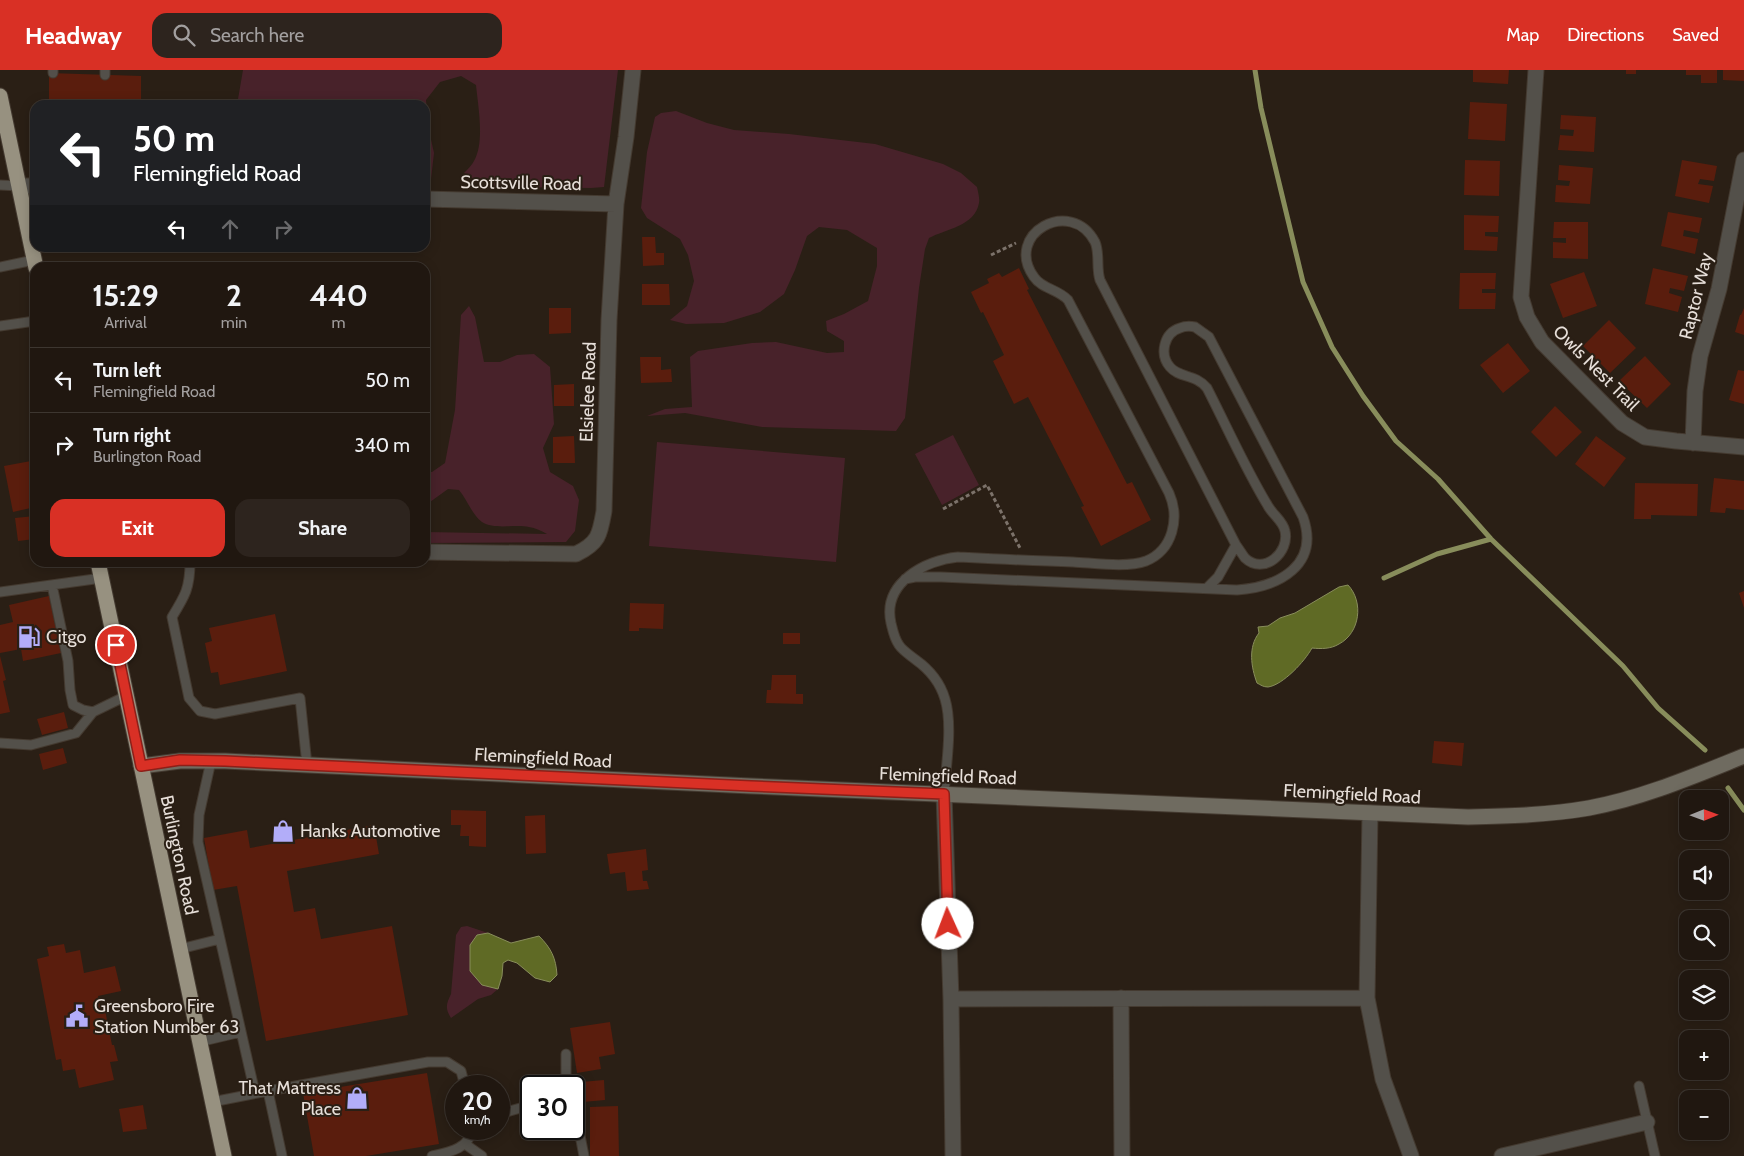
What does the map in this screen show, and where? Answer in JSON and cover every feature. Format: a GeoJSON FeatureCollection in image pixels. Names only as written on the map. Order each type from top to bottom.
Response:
{"type":"FeatureCollection","features":[{"type":"Feature","properties":{"kind":"highway"},"geometry":{"type":"LineString","coordinates":[[0,96],[30,240]]}},
{"type":"Feature","properties":{"kind":"highway","name":"Burlington Road"},"geometry":{"type":"LineString","coordinates":[[99,567],[224,1156]]}},
{"type":"Feature","properties":{"kind":"street","name":"Elsielee Road"},"geometry":{"type":"LineString","coordinates":[[430,552],[576,554],[593,545],[600,532],[604,511],[609,320],[616,204],[633,70]]}},
{"type":"Feature","properties":{"kind":"street","name":"Owls Nest Trail"},"geometry":{"type":"LineString","coordinates":[[1536,70],[1521,297],[1527,317],[1542,342],[1622,423],[1645,437],[1744,447]]}},
{"type":"Feature","properties":{"kind":"street","name":"Raptor Way"},"geometry":{"type":"LineString","coordinates":[[1693,443],[1700,356],[1719,289],[1744,160]]}},
{"type":"Feature","properties":{"kind":"street"},"geometry":{"type":"LineString","coordinates":[[19,186],[30,186]]}},
{"type":"Feature","properties":{"kind":"street","name":"Scottsville Road"},"geometry":{"type":"LineString","coordinates":[[430,199],[616,204]]}},
{"type":"Feature","properties":{"kind":"street","name":"Flemingfield Road"},"geometry":{"type":"LineString","coordinates":[[141,766],[180,760],[211,761],[1468,817],[1551,813],[1589,808],[1627,799],[1664,787],[1744,756]]}},
{"type":"Feature","properties":{"kind":"street"},"geometry":{"type":"LineString","coordinates":[[944,794],[951,999],[953,1156]]}},
{"type":"Feature","properties":{"kind":"street"},"geometry":{"type":"LineString","coordinates":[[1370,814],[1366,998],[1383,1079],[1411,1156]]}},
{"type":"Feature","properties":{"kind":"street"},"geometry":{"type":"LineString","coordinates":[[1121,998],[1122,1156]]}},
{"type":"Feature","properties":{"kind":"street"},"geometry":{"type":"LineString","coordinates":[[951,999],[1366,998]]}},
{"type":"Feature","properties":{"kind":"street"},"geometry":{"type":"LineString","coordinates":[[1502,1156],[1647,1122]]}},
{"type":"Feature","properties":{"kind":"lane"},"geometry":{"type":"LineString","coordinates":[[0,185],[19,186]]}},
{"type":"Feature","properties":{"kind":"lane"},"geometry":{"type":"LineString","coordinates":[[905,579],[941,576],[1251,589],[1282,578],[1292,572],[1304,555],[1308,535],[1303,517],[1209,337],[1196,327],[1178,328],[1166,340],[1164,355],[1167,364],[1172,369],[1198,379],[1207,388],[1268,508],[1285,528],[1285,546],[1279,556],[1263,564],[1254,563],[1246,558],[1236,545],[1100,280],[1096,244],[1083,227],[1074,223],[1062,221],[1043,225],[1029,240],[1026,249],[1026,259],[1033,276],[1039,283],[1063,295],[1068,300],[1169,493],[1176,512],[1174,525],[1169,539],[1162,550],[1144,561],[1131,564],[958,557],[945,558],[929,564],[905,579],[892,600],[890,620],[898,643],[903,650],[931,672],[945,698],[948,723],[944,794]]}},
{"type":"Feature","properties":{"kind":"lane"},"geometry":{"type":"LineString","coordinates":[[0,267],[30,264]]}},
{"type":"Feature","properties":{"kind":"lane"},"geometry":{"type":"LineString","coordinates":[[0,326],[30,323]]}},
{"type":"Feature","properties":{"kind":"lane"},"geometry":{"type":"LineString","coordinates":[[1207,588],[1218,577],[1236,545]]}},
{"type":"Feature","properties":{"kind":"lane"},"geometry":{"type":"LineString","coordinates":[[190,567],[190,581],[172,617],[189,698],[200,711],[215,714],[300,698],[307,765]]}},
{"type":"Feature","properties":{"kind":"lane"},"geometry":{"type":"LineString","coordinates":[[0,592],[102,578]]}},
{"type":"Feature","properties":{"kind":"lane"},"geometry":{"type":"LineString","coordinates":[[52,585],[68,661],[73,705],[82,710],[93,712]]}},
{"type":"Feature","properties":{"kind":"lane"},"geometry":{"type":"LineString","coordinates":[[0,743],[31,745],[76,733],[93,712],[126,696]]}},
{"type":"Feature","properties":{"kind":"lane"},"geometry":{"type":"LineString","coordinates":[[211,761],[199,815],[198,842],[255,1094]]}},
{"type":"Feature","properties":{"kind":"lane"},"geometry":{"type":"LineString","coordinates":[[180,949],[220,939]]}},
{"type":"Feature","properties":{"kind":"lane"},"geometry":{"type":"LineString","coordinates":[[200,1042],[241,1032]]}},
{"type":"Feature","properties":{"kind":"lane"},"geometry":{"type":"LineString","coordinates":[[566,1054],[566,1075]]}},
{"type":"Feature","properties":{"kind":"lane"},"geometry":{"type":"LineString","coordinates":[[212,1102],[428,1062],[447,1062],[461,1071],[462,1075]]}},
{"type":"Feature","properties":{"kind":"lane"},"geometry":{"type":"LineString","coordinates":[[1639,1086],[1655,1156]]}},
{"type":"Feature","properties":{"kind":"lane"},"geometry":{"type":"LineString","coordinates":[[268,1091],[282,1156]]}},
{"type":"Feature","properties":{"kind":"lane"},"geometry":{"type":"LineString","coordinates":[[432,1156],[457,1149],[465,1144],[467,1140]]}},
{"type":"Feature","properties":{"kind":"lane"},"geometry":{"type":"LineString","coordinates":[[581,1140],[584,1156]]}},
{"type":"Feature","properties":{"kind":"lane"},"geometry":{"type":"LineString","coordinates":[[465,1144],[482,1156]]}},
{"type":"Feature","properties":{"kind":"path"},"geometry":{"type":"LineString","coordinates":[[991,254],[1010,245],[1029,240]]}},
{"type":"Feature","properties":{"kind":"path"},"geometry":{"type":"LineString","coordinates":[[943,509],[987,485],[1020,548]]}},
{"type":"Feature","properties":{"kind":"shaded area"},"geometry":{"type":"Polygon","coordinates":[[[243,70],[618,70],[604,187],[497,187],[474,179],[464,173],[474,161],[477,153],[480,124],[476,85],[461,76],[440,82],[426,100],[238,100],[243,70]]]}},
{"type":"Feature","properties":{"kind":"shaded area"},"geometry":{"type":"Polygon","coordinates":[[[676,111],[707,123],[734,130],[875,144],[943,164],[961,173],[977,187],[979,203],[972,217],[959,226],[929,238],[925,249],[905,418],[896,431],[762,427],[685,413],[647,416],[665,409],[692,407],[690,357],[698,351],[752,343],[776,342],[827,353],[844,352],[844,341],[827,331],[826,321],[868,301],[877,266],[877,248],[847,230],[819,227],[807,236],[784,294],[760,312],[724,323],[686,324],[670,320],[687,306],[694,281],[688,255],[680,239],[647,218],[641,208],[647,152],[655,117],[661,113],[676,111]]]}},
{"type":"Feature","properties":{"kind":"shaded area"},"geometry":{"type":"Polygon","coordinates":[[[430,135],[434,153],[430,188],[430,135]]]}},
{"type":"Feature","properties":{"kind":"shaded area"},"geometry":{"type":"Polygon","coordinates":[[[469,306],[475,317],[484,362],[500,362],[517,355],[534,354],[550,367],[554,424],[543,448],[550,472],[573,486],[579,500],[575,531],[566,542],[430,543],[430,532],[547,534],[524,526],[493,526],[482,522],[475,515],[459,490],[448,489],[430,502],[430,472],[445,463],[455,410],[461,315],[469,306]]]}},
{"type":"Feature","properties":{"kind":"shaded area"},"geometry":{"type":"Polygon","coordinates":[[[953,435],[979,485],[942,505],[915,454],[953,435]]]}},
{"type":"Feature","properties":{"kind":"shaded area"},"geometry":{"type":"Polygon","coordinates":[[[657,442],[845,458],[836,562],[649,546],[657,442]]]}},
{"type":"Feature","properties":{"kind":"shaded area"},"geometry":{"type":"Polygon","coordinates":[[[1348,585],[1353,592],[1358,608],[1352,633],[1333,647],[1312,648],[1293,672],[1280,682],[1268,687],[1257,683],[1253,670],[1252,651],[1253,644],[1259,633],[1258,627],[1268,626],[1280,618],[1295,613],[1339,587],[1348,585]]]}},
{"type":"Feature","properties":{"kind":"shaded area"},"geometry":{"type":"Polygon","coordinates":[[[467,926],[488,933],[477,935],[482,985],[498,989],[491,995],[478,999],[451,1018],[447,1006],[451,994],[456,935],[461,927],[467,926]]]}},
{"type":"Feature","properties":{"kind":"shaded area"},"geometry":{"type":"Polygon","coordinates":[[[488,933],[511,943],[539,936],[552,954],[557,975],[550,982],[535,978],[517,963],[508,960],[503,963],[498,989],[482,985],[470,971],[470,945],[477,935],[488,933]]]}},
{"type":"Feature","properties":{"kind":"building"},"geometry":{"type":"Polygon","coordinates":[[[1473,70],[1509,70],[1508,84],[1473,82],[1473,70]]]}},
{"type":"Feature","properties":{"kind":"building"},"geometry":{"type":"Polygon","coordinates":[[[1626,70],[1636,70],[1636,74],[1626,74],[1626,70]]]}},
{"type":"Feature","properties":{"kind":"building"},"geometry":{"type":"Polygon","coordinates":[[[1686,70],[1717,70],[1717,83],[1701,83],[1701,75],[1686,75],[1686,70]]]}},
{"type":"Feature","properties":{"kind":"building"},"geometry":{"type":"Polygon","coordinates":[[[1723,70],[1744,70],[1744,81],[1723,80],[1723,70]]]}},
{"type":"Feature","properties":{"kind":"building"},"geometry":{"type":"Polygon","coordinates":[[[49,73],[141,76],[141,100],[49,100],[49,73]]]}},
{"type":"Feature","properties":{"kind":"building"},"geometry":{"type":"Polygon","coordinates":[[[1470,102],[1507,104],[1505,141],[1468,139],[1470,102]]]}},
{"type":"Feature","properties":{"kind":"building"},"geometry":{"type":"Polygon","coordinates":[[[1561,115],[1596,117],[1594,152],[1558,150],[1560,135],[1573,136],[1574,130],[1560,129],[1561,115]]]}},
{"type":"Feature","properties":{"kind":"building"},"geometry":{"type":"Polygon","coordinates":[[[1465,160],[1500,161],[1499,196],[1464,195],[1465,160]]]}},
{"type":"Feature","properties":{"kind":"building"},"geometry":{"type":"Polygon","coordinates":[[[1682,160],[1717,166],[1714,181],[1700,179],[1698,184],[1713,186],[1709,203],[1675,196],[1682,160]]]}},
{"type":"Feature","properties":{"kind":"building"},"geometry":{"type":"Polygon","coordinates":[[[1559,165],[1593,168],[1590,204],[1555,202],[1556,185],[1569,186],[1570,181],[1558,180],[1559,165]]]}},
{"type":"Feature","properties":{"kind":"building"},"geometry":{"type":"Polygon","coordinates":[[[1668,212],[1702,218],[1699,233],[1684,230],[1683,236],[1698,239],[1695,254],[1661,246],[1668,212]]]}},
{"type":"Feature","properties":{"kind":"building"},"geometry":{"type":"Polygon","coordinates":[[[1464,215],[1499,216],[1498,232],[1485,232],[1485,236],[1498,237],[1497,251],[1464,250],[1464,215]]]}},
{"type":"Feature","properties":{"kind":"building"},"geometry":{"type":"Polygon","coordinates":[[[1554,222],[1588,222],[1588,259],[1553,258],[1553,242],[1566,243],[1566,238],[1553,238],[1554,222]]]}},
{"type":"Feature","properties":{"kind":"building"},"geometry":{"type":"Polygon","coordinates":[[[642,237],[655,237],[656,253],[664,253],[664,265],[643,266],[642,237]]]}},
{"type":"Feature","properties":{"kind":"building"},"geometry":{"type":"Polygon","coordinates":[[[1019,268],[1029,289],[1027,290],[1127,484],[1132,482],[1151,520],[1101,546],[1081,507],[1084,506],[1028,397],[1014,404],[993,361],[1004,355],[971,292],[989,283],[987,279],[999,273],[1002,277],[1019,268]]]}},
{"type":"Feature","properties":{"kind":"building"},"geometry":{"type":"Polygon","coordinates":[[[1653,268],[1688,276],[1684,291],[1670,288],[1669,293],[1682,297],[1678,312],[1645,304],[1653,268]]]}},
{"type":"Feature","properties":{"kind":"building"},"geometry":{"type":"Polygon","coordinates":[[[1584,272],[1597,306],[1563,318],[1550,284],[1584,272]]]}},
{"type":"Feature","properties":{"kind":"building"},"geometry":{"type":"Polygon","coordinates":[[[1460,273],[1496,273],[1495,289],[1482,289],[1482,293],[1496,293],[1495,309],[1459,309],[1460,273]]]}},
{"type":"Feature","properties":{"kind":"building"},"geometry":{"type":"Polygon","coordinates":[[[642,284],[669,284],[670,305],[642,305],[642,284]]]}},
{"type":"Feature","properties":{"kind":"building"},"geometry":{"type":"Polygon","coordinates":[[[549,308],[571,308],[571,333],[549,334],[549,308]]]}},
{"type":"Feature","properties":{"kind":"building"},"geometry":{"type":"Polygon","coordinates":[[[1744,308],[1744,335],[1735,332],[1744,308]]]}},
{"type":"Feature","properties":{"kind":"building"},"geometry":{"type":"Polygon","coordinates":[[[1609,320],[1636,348],[1610,373],[1583,346],[1609,320]]]}},
{"type":"Feature","properties":{"kind":"building"},"geometry":{"type":"Polygon","coordinates":[[[1508,343],[1530,371],[1503,393],[1480,365],[1508,343]]]}},
{"type":"Feature","properties":{"kind":"building"},"geometry":{"type":"Polygon","coordinates":[[[1645,356],[1671,384],[1647,408],[1619,381],[1645,356]]]}},
{"type":"Feature","properties":{"kind":"building"},"geometry":{"type":"Polygon","coordinates":[[[640,357],[661,357],[661,370],[671,369],[672,382],[641,383],[640,357]]]}},
{"type":"Feature","properties":{"kind":"building"},"geometry":{"type":"Polygon","coordinates":[[[1738,370],[1744,371],[1744,404],[1729,400],[1738,370]]]}},
{"type":"Feature","properties":{"kind":"building"},"geometry":{"type":"Polygon","coordinates":[[[574,384],[574,406],[554,406],[554,385],[574,384]]]}},
{"type":"Feature","properties":{"kind":"building"},"geometry":{"type":"Polygon","coordinates":[[[1555,406],[1582,432],[1556,457],[1531,432],[1555,406]]]}},
{"type":"Feature","properties":{"kind":"building"},"geometry":{"type":"Polygon","coordinates":[[[574,436],[575,463],[553,463],[553,437],[574,436]]]}},
{"type":"Feature","properties":{"kind":"building"},"geometry":{"type":"Polygon","coordinates":[[[1596,436],[1626,458],[1604,487],[1575,464],[1596,436]]]}},
{"type":"Feature","properties":{"kind":"building"},"geometry":{"type":"Polygon","coordinates":[[[30,461],[30,508],[13,512],[4,466],[30,461]]]}},
{"type":"Feature","properties":{"kind":"building"},"geometry":{"type":"Polygon","coordinates":[[[1714,478],[1744,481],[1744,510],[1726,508],[1725,513],[1710,512],[1714,478]]]}},
{"type":"Feature","properties":{"kind":"building"},"geometry":{"type":"Polygon","coordinates":[[[1635,483],[1698,484],[1697,516],[1651,515],[1651,519],[1634,519],[1635,483]]]}},
{"type":"Feature","properties":{"kind":"building"},"geometry":{"type":"Polygon","coordinates":[[[30,516],[30,540],[18,541],[15,518],[30,516]]]}},
{"type":"Feature","properties":{"kind":"building"},"geometry":{"type":"Polygon","coordinates":[[[1744,591],[1744,608],[1739,593],[1744,591]]]}},
{"type":"Feature","properties":{"kind":"building","name":"Citgo"},"geometry":{"type":"Polygon","coordinates":[[[49,596],[61,653],[23,661],[21,649],[0,653],[0,625],[13,622],[9,605],[49,596]]]}},
{"type":"Feature","properties":{"kind":"building"},"geometry":{"type":"Polygon","coordinates":[[[630,603],[664,604],[663,629],[639,628],[639,631],[629,631],[630,603]]]}},
{"type":"Feature","properties":{"kind":"building"},"geometry":{"type":"Polygon","coordinates":[[[275,614],[287,671],[220,685],[218,672],[211,673],[205,643],[212,641],[209,628],[275,614]]]}},
{"type":"Feature","properties":{"kind":"building"},"geometry":{"type":"Polygon","coordinates":[[[783,633],[800,633],[800,644],[783,644],[783,633]]]}},
{"type":"Feature","properties":{"kind":"building"},"geometry":{"type":"Polygon","coordinates":[[[0,656],[6,680],[3,681],[10,712],[0,714],[0,656]]]}},
{"type":"Feature","properties":{"kind":"building"},"geometry":{"type":"Polygon","coordinates":[[[772,675],[796,675],[796,694],[803,694],[803,704],[766,703],[767,690],[771,690],[772,675]]]}},
{"type":"Feature","properties":{"kind":"building"},"geometry":{"type":"Polygon","coordinates":[[[64,712],[68,728],[42,735],[37,719],[64,712]]]}},
{"type":"Feature","properties":{"kind":"building"},"geometry":{"type":"Polygon","coordinates":[[[1434,741],[1464,743],[1462,766],[1432,763],[1434,741]]]}},
{"type":"Feature","properties":{"kind":"building"},"geometry":{"type":"Polygon","coordinates":[[[63,748],[67,763],[43,770],[39,754],[63,748]]]}},
{"type":"Feature","properties":{"kind":"building"},"geometry":{"type":"Polygon","coordinates":[[[451,810],[486,811],[486,847],[469,846],[469,836],[460,836],[461,825],[451,825],[451,810]]]}},
{"type":"Feature","properties":{"kind":"building"},"geometry":{"type":"Polygon","coordinates":[[[545,815],[546,853],[526,854],[525,816],[545,815]]]}},
{"type":"Feature","properties":{"kind":"building"},"geometry":{"type":"Polygon","coordinates":[[[374,825],[379,854],[287,871],[294,912],[315,908],[321,939],[392,926],[408,1015],[266,1041],[237,886],[213,890],[204,838],[247,830],[250,848],[374,825]]]}},
{"type":"Feature","properties":{"kind":"building"},"geometry":{"type":"Polygon","coordinates":[[[646,849],[648,870],[642,871],[643,881],[647,881],[649,889],[627,891],[625,872],[610,874],[607,854],[646,849]]]}},
{"type":"Feature","properties":{"kind":"building","name":"Greensboro Fire Station Number 63"},"geometry":{"type":"Polygon","coordinates":[[[64,944],[66,953],[80,950],[84,973],[115,966],[121,991],[98,996],[100,1006],[104,1005],[112,1045],[114,1045],[118,1061],[110,1062],[114,1080],[79,1088],[75,1069],[63,1071],[61,1059],[56,1060],[37,959],[49,956],[47,947],[64,944]]]}},
{"type":"Feature","properties":{"kind":"building"},"geometry":{"type":"Polygon","coordinates":[[[610,1022],[615,1054],[599,1057],[601,1069],[577,1073],[570,1028],[610,1022]]]}},
{"type":"Feature","properties":{"kind":"building"},"geometry":{"type":"Polygon","coordinates":[[[427,1073],[439,1144],[366,1156],[314,1156],[303,1093],[427,1073]]]}},
{"type":"Feature","properties":{"kind":"building"},"geometry":{"type":"Polygon","coordinates":[[[604,1080],[605,1100],[585,1102],[585,1082],[604,1080]]]}},
{"type":"Feature","properties":{"kind":"building"},"geometry":{"type":"Polygon","coordinates":[[[143,1105],[147,1129],[123,1132],[119,1109],[143,1105]]]}},
{"type":"Feature","properties":{"kind":"building"},"geometry":{"type":"Polygon","coordinates":[[[618,1106],[619,1156],[590,1156],[590,1107],[618,1106]]]}},
{"type":"Feature","properties":{"kind":"waterway"},"geometry":{"type":"LineString","coordinates":[[1255,70],[1261,108],[1303,282],[1332,347],[1363,396],[1396,441],[1438,479],[1491,539],[1623,666],[1658,708],[1705,750]]}},
{"type":"Feature","properties":{"kind":"waterway"},"geometry":{"type":"LineString","coordinates":[[1384,578],[1437,554],[1491,539]]}},
{"type":"Feature","properties":{"kind":"waterway"},"geometry":{"type":"LineString","coordinates":[[1728,788],[1744,810]]}},
{"type":"Feature","properties":{"kind":"place","name":"Citgo"},"geometry":{"type":"Point","coordinates":[29,637]}},
{"type":"Feature","properties":{"kind":"place","name":"Hanks Automotive"},"geometry":{"type":"Point","coordinates":[283,831]}},
{"type":"Feature","properties":{"kind":"place","name":"Greensboro Fire Station Number 63"},"geometry":{"type":"Point","coordinates":[77,1016]}},
{"type":"Feature","properties":{"kind":"place","name":"That Mattress Place"},"geometry":{"type":"Point","coordinates":[357,1098]}},
{"type":"Feature","properties":{"kind":"route"},"geometry":{"type":"LineString","coordinates":[[116,645],[141,766],[180,760],[225,761],[944,794],[948,924]]}}]}
